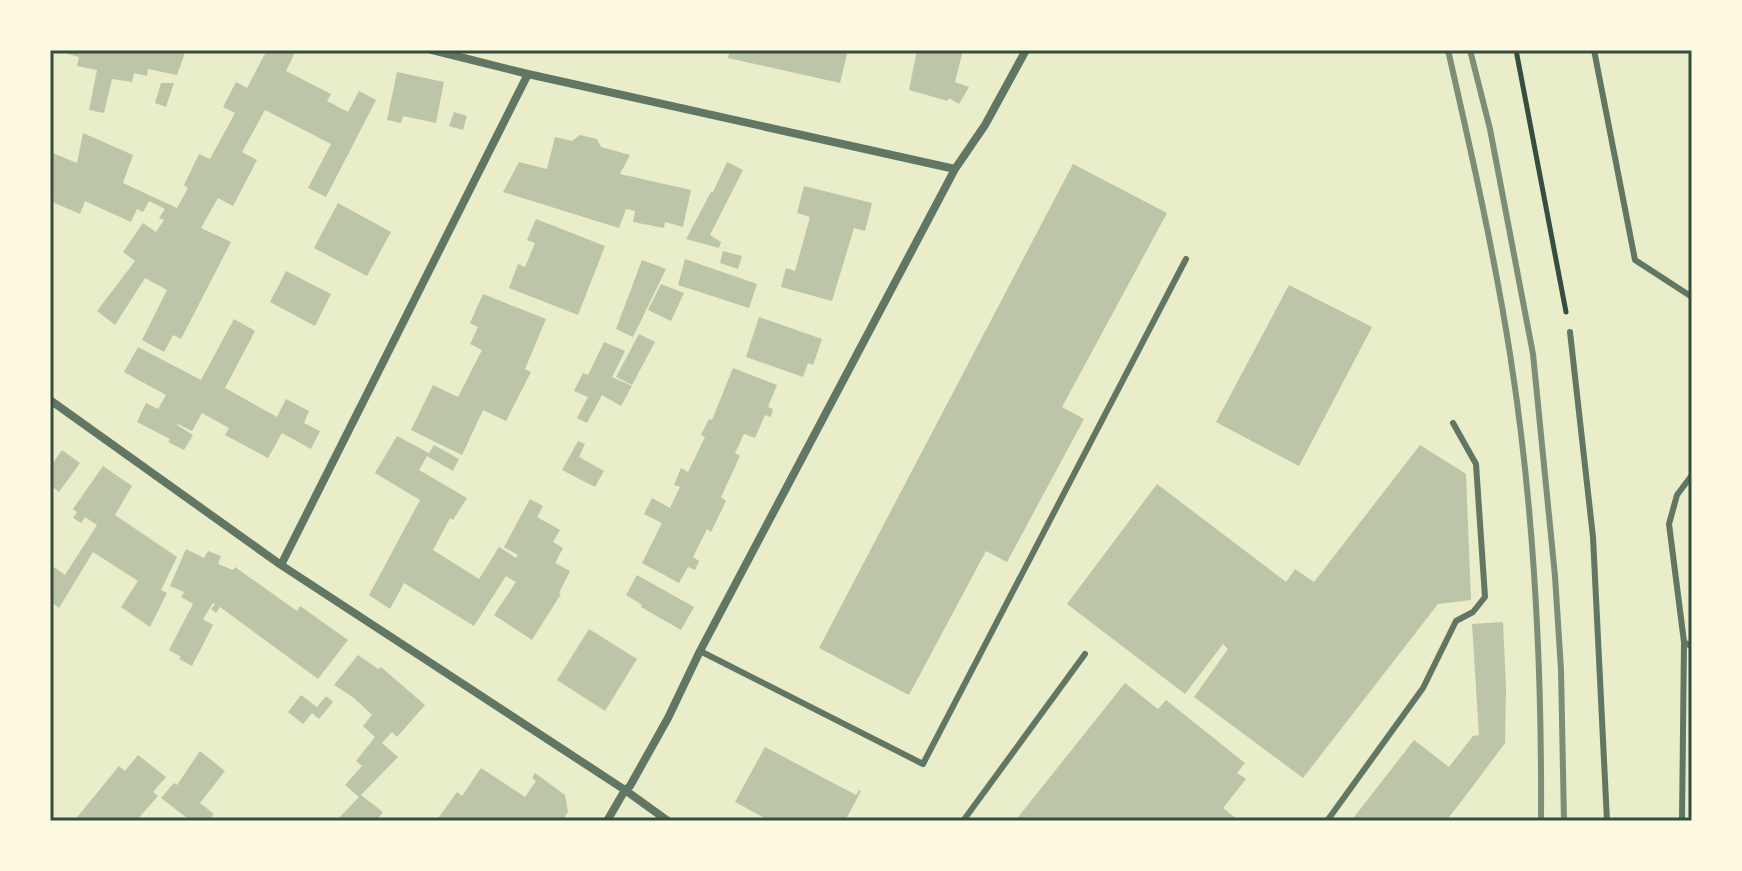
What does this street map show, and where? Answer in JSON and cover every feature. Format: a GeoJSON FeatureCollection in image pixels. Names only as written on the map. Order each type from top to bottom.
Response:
{"type":"FeatureCollection","features":[{"type":"Feature","properties":{"kind":"street"},"geometry":{"type":"LineString","coordinates":[[432,50],[955,169]]}},
{"type":"Feature","properties":{"kind":"street"},"geometry":{"type":"LineString","coordinates":[[607,821],[668,718],[700,651],[955,169],[985,125],[1026,50]]}},
{"type":"Feature","properties":{"kind":"street"},"geometry":{"type":"LineString","coordinates":[[281,565],[528,74]]}},
{"type":"Feature","properties":{"kind":"street"},"geometry":{"type":"LineString","coordinates":[[50,400],[281,565],[668,821]]}},
{"type":"Feature","properties":{"kind":"lane"},"geometry":{"type":"LineString","coordinates":[[1594,50],[1635,260],[1692,297]]}},
{"type":"Feature","properties":{"kind":"lane"},"geometry":{"type":"LineString","coordinates":[[700,651],[923,764],[1186,259]]}},
{"type":"Feature","properties":{"kind":"lane"},"geometry":{"type":"LineString","coordinates":[[1570,332],[1593,537],[1607,821]]}},
{"type":"Feature","properties":{"kind":"lane"},"geometry":{"type":"LineString","coordinates":[[1327,821],[1423,688],[1456,621],[1473,612],[1485,597],[1476,464],[1453,423]]}},
{"type":"Feature","properties":{"kind":"lane"},"geometry":{"type":"LineString","coordinates":[[1682,821],[1684,642],[1669,524],[1677,495],[1692,475]]}},
{"type":"Feature","properties":{"kind":"lane"},"geometry":{"type":"LineString","coordinates":[[1684,642],[1692,647]]}},
{"type":"Feature","properties":{"kind":"lane"},"geometry":{"type":"LineString","coordinates":[[963,821],[1085,654]]}},
{"type":"Feature","properties":{"kind":"path"},"geometry":{"type":"LineString","coordinates":[[1516,50],[1570,332]]}},
{"type":"Feature","properties":{"kind":"building"},"geometry":{"type":"Polygon","coordinates":[[[54,50],[186,50],[177,75],[148,69],[147,76],[134,73],[132,82],[112,79],[104,113],[89,110],[97,70],[77,66],[79,57],[54,50]]]}},
{"type":"Feature","properties":{"kind":"building"},"geometry":{"type":"Polygon","coordinates":[[[267,50],[296,50],[286,71],[331,94],[327,101],[348,112],[359,91],[376,100],[326,197],[308,188],[331,144],[265,110],[242,152],[257,160],[233,206],[218,198],[201,228],[231,242],[181,339],[173,335],[164,352],[142,340],[167,290],[145,278],[115,325],[97,311],[135,261],[123,252],[143,223],[156,232],[164,220],[159,218],[165,209],[149,201],[143,212],[137,209],[131,222],[85,201],[80,214],[50,201],[54,195],[50,192],[50,152],[77,163],[83,133],[133,155],[123,183],[177,208],[188,188],[184,185],[199,154],[210,159],[235,113],[223,107],[236,82],[247,88],[267,50]]]}},
{"type":"Feature","properties":{"kind":"building"},"geometry":{"type":"Polygon","coordinates":[[[730,50],[848,50],[840,83],[728,58],[730,50]]]}},
{"type":"Feature","properties":{"kind":"building"},"geometry":{"type":"Polygon","coordinates":[[[917,50],[963,50],[955,82],[969,87],[959,104],[949,98],[948,101],[909,90],[917,50]]]}},
{"type":"Feature","properties":{"kind":"building"},"geometry":{"type":"Polygon","coordinates":[[[397,72],[444,82],[436,123],[403,116],[401,123],[387,120],[397,72]]]}},
{"type":"Feature","properties":{"kind":"building"},"geometry":{"type":"Polygon","coordinates":[[[161,83],[174,83],[166,107],[155,103],[161,83]]]}},
{"type":"Feature","properties":{"kind":"building"},"geometry":{"type":"Polygon","coordinates":[[[454,112],[467,116],[463,130],[449,126],[454,112]]]}},
{"type":"Feature","properties":{"kind":"building"},"geometry":{"type":"Polygon","coordinates":[[[580,135],[597,139],[601,147],[630,155],[620,174],[691,190],[683,227],[665,222],[664,228],[633,222],[635,211],[626,209],[619,228],[503,192],[519,162],[547,169],[555,137],[572,141],[580,135]]]}},
{"type":"Feature","properties":{"kind":"building"},"geometry":{"type":"Polygon","coordinates":[[[727,162],[743,170],[710,235],[721,242],[719,248],[686,239],[713,192],[727,162]]]}},
{"type":"Feature","properties":{"kind":"building"},"geometry":{"type":"Polygon","coordinates":[[[1073,164],[1167,213],[1062,407],[1084,419],[1007,562],[986,551],[909,695],[819,648],[1073,164]]]}},
{"type":"Feature","properties":{"kind":"building"},"geometry":{"type":"Polygon","coordinates":[[[804,186],[872,203],[865,231],[854,228],[832,301],[781,287],[786,268],[795,271],[810,217],[797,213],[804,186]]]}},
{"type":"Feature","properties":{"kind":"building"},"geometry":{"type":"Polygon","coordinates":[[[338,203],[391,232],[367,276],[314,248],[338,203]]]}},
{"type":"Feature","properties":{"kind":"building"},"geometry":{"type":"Polygon","coordinates":[[[536,219],[605,246],[578,315],[509,288],[518,264],[525,267],[535,243],[527,240],[536,219]]]}},
{"type":"Feature","properties":{"kind":"building"},"geometry":{"type":"Polygon","coordinates":[[[723,251],[742,256],[738,269],[720,263],[723,251]]]}},
{"type":"Feature","properties":{"kind":"building"},"geometry":{"type":"Polygon","coordinates":[[[685,259],[757,284],[749,308],[678,285],[685,259]]]}},
{"type":"Feature","properties":{"kind":"building"},"geometry":{"type":"Polygon","coordinates":[[[642,260],[666,269],[633,337],[616,329],[642,260]]]}},
{"type":"Feature","properties":{"kind":"building"},"geometry":{"type":"Polygon","coordinates":[[[286,271],[331,294],[315,326],[270,302],[286,271]]]}},
{"type":"Feature","properties":{"kind":"building"},"geometry":{"type":"Polygon","coordinates":[[[661,284],[684,293],[671,321],[648,310],[661,284]]]}},
{"type":"Feature","properties":{"kind":"building"},"geometry":{"type":"Polygon","coordinates":[[[1289,285],[1372,327],[1299,466],[1216,422],[1289,285]]]}},
{"type":"Feature","properties":{"kind":"building"},"geometry":{"type":"Polygon","coordinates":[[[483,294],[546,319],[525,369],[531,372],[506,421],[483,410],[462,455],[411,430],[433,385],[458,397],[482,350],[470,344],[478,327],[470,323],[483,294]]]}},
{"type":"Feature","properties":{"kind":"building"},"geometry":{"type":"Polygon","coordinates":[[[759,317],[822,339],[813,365],[808,363],[803,377],[746,357],[759,317]]]}},
{"type":"Feature","properties":{"kind":"building"},"geometry":{"type":"Polygon","coordinates":[[[234,319],[255,331],[225,388],[277,417],[286,399],[309,411],[304,423],[320,431],[311,449],[282,433],[268,458],[225,435],[229,428],[202,413],[192,431],[177,425],[193,435],[184,450],[137,422],[146,403],[158,409],[166,395],[124,372],[138,347],[201,380],[234,319]]]}},
{"type":"Feature","properties":{"kind":"building"},"geometry":{"type":"Polygon","coordinates":[[[639,334],[655,342],[632,385],[616,377],[639,334]]]}},
{"type":"Feature","properties":{"kind":"building"},"geometry":{"type":"Polygon","coordinates":[[[604,342],[625,351],[612,377],[632,386],[621,406],[602,395],[587,423],[577,418],[588,397],[574,391],[583,373],[588,375],[604,342]]]}},
{"type":"Feature","properties":{"kind":"building"},"geometry":{"type":"Polygon","coordinates":[[[733,368],[777,385],[768,407],[773,409],[771,417],[765,415],[755,438],[744,434],[735,453],[740,456],[721,497],[726,501],[711,532],[707,529],[693,557],[699,561],[695,570],[688,567],[679,583],[642,563],[662,523],[644,514],[652,498],[670,508],[680,487],[674,485],[681,468],[688,472],[705,437],[701,435],[709,419],[712,420],[733,368]]]}},
{"type":"Feature","properties":{"kind":"building"},"geometry":{"type":"Polygon","coordinates":[[[397,436],[429,453],[434,445],[459,459],[453,471],[427,456],[419,470],[467,498],[453,520],[450,518],[433,550],[479,579],[499,547],[516,558],[518,555],[504,547],[530,499],[543,506],[537,517],[560,530],[553,542],[563,548],[555,563],[570,571],[561,594],[532,640],[494,615],[516,582],[506,576],[474,626],[404,583],[390,609],[369,595],[420,500],[375,473],[397,436]]]}},
{"type":"Feature","properties":{"kind":"building"},"geometry":{"type":"Polygon","coordinates":[[[578,441],[585,444],[579,457],[604,471],[595,487],[562,470],[578,441]]]}},
{"type":"Feature","properties":{"kind":"building"},"geometry":{"type":"Polygon","coordinates":[[[1420,445],[1466,474],[1471,600],[1438,604],[1303,778],[1194,697],[1228,649],[1223,644],[1185,694],[1067,604],[1157,484],[1286,582],[1295,569],[1314,582],[1420,445]]]}},
{"type":"Feature","properties":{"kind":"building"},"geometry":{"type":"Polygon","coordinates":[[[62,450],[80,463],[59,492],[50,485],[50,467],[62,450]]]}},
{"type":"Feature","properties":{"kind":"building"},"geometry":{"type":"Polygon","coordinates":[[[103,466],[132,486],[115,515],[177,557],[161,590],[167,593],[150,627],[121,607],[138,581],[93,552],[59,608],[50,601],[50,574],[54,567],[65,575],[97,525],[85,517],[81,523],[73,518],[77,512],[73,509],[103,466]]]}},
{"type":"Feature","properties":{"kind":"building"},"geometry":{"type":"Polygon","coordinates":[[[186,549],[204,558],[208,551],[221,556],[218,564],[233,570],[235,567],[297,611],[300,606],[348,640],[318,679],[220,607],[216,613],[211,609],[213,603],[203,619],[213,625],[192,666],[179,659],[181,657],[169,650],[193,604],[181,597],[184,592],[170,586],[186,549]]]}},
{"type":"Feature","properties":{"kind":"building"},"geometry":{"type":"Polygon","coordinates":[[[637,575],[694,607],[681,630],[626,595],[637,575]]]}},
{"type":"Feature","properties":{"kind":"building"},"geometry":{"type":"Polygon","coordinates":[[[1503,622],[1505,743],[1473,786],[1446,821],[1351,821],[1414,740],[1449,767],[1473,736],[1479,735],[1472,624],[1503,622]]]}},
{"type":"Feature","properties":{"kind":"building"},"geometry":{"type":"Polygon","coordinates":[[[589,629],[637,659],[605,711],[557,680],[589,629]]]}},
{"type":"Feature","properties":{"kind":"building"},"geometry":{"type":"Polygon","coordinates":[[[358,655],[378,669],[381,667],[425,705],[397,737],[392,732],[382,743],[398,757],[361,795],[383,812],[376,821],[336,821],[359,797],[345,785],[362,766],[356,761],[375,737],[363,726],[372,715],[334,685],[358,655]]]}},
{"type":"Feature","properties":{"kind":"building"},"geometry":{"type":"Polygon","coordinates":[[[1125,683],[1158,709],[1166,700],[1245,763],[1237,773],[1246,779],[1223,808],[1239,821],[1015,821],[1125,683]]]}},
{"type":"Feature","properties":{"kind":"building"},"geometry":{"type":"Polygon","coordinates":[[[301,695],[317,707],[326,696],[333,702],[319,719],[312,713],[303,724],[288,712],[301,695]]]}},
{"type":"Feature","properties":{"kind":"building"},"geometry":{"type":"Polygon","coordinates":[[[765,747],[856,795],[861,791],[845,821],[770,821],[735,802],[765,747]]]}},
{"type":"Feature","properties":{"kind":"building"},"geometry":{"type":"Polygon","coordinates":[[[200,751],[225,771],[200,803],[214,814],[208,821],[191,821],[161,798],[174,783],[177,785],[200,751]]]}},
{"type":"Feature","properties":{"kind":"building"},"geometry":{"type":"Polygon","coordinates":[[[138,755],[166,777],[153,792],[158,796],[136,821],[74,821],[119,766],[125,771],[138,755]]]}},
{"type":"Feature","properties":{"kind":"building"},"geometry":{"type":"Polygon","coordinates":[[[481,768],[525,797],[536,781],[532,778],[535,773],[565,795],[568,812],[562,821],[436,821],[457,792],[462,796],[481,768]]]}},
{"type":"Feature","properties":{"kind":"railway"},"geometry":{"type":"LineString","coordinates":[[1448,50],[1504,316],[1525,469],[1535,587],[1541,821]]}},
{"type":"Feature","properties":{"kind":"railway"},"geometry":{"type":"LineString","coordinates":[[1470,50],[1490,129],[1533,354],[1555,576],[1561,670],[1564,821]]}}]}
